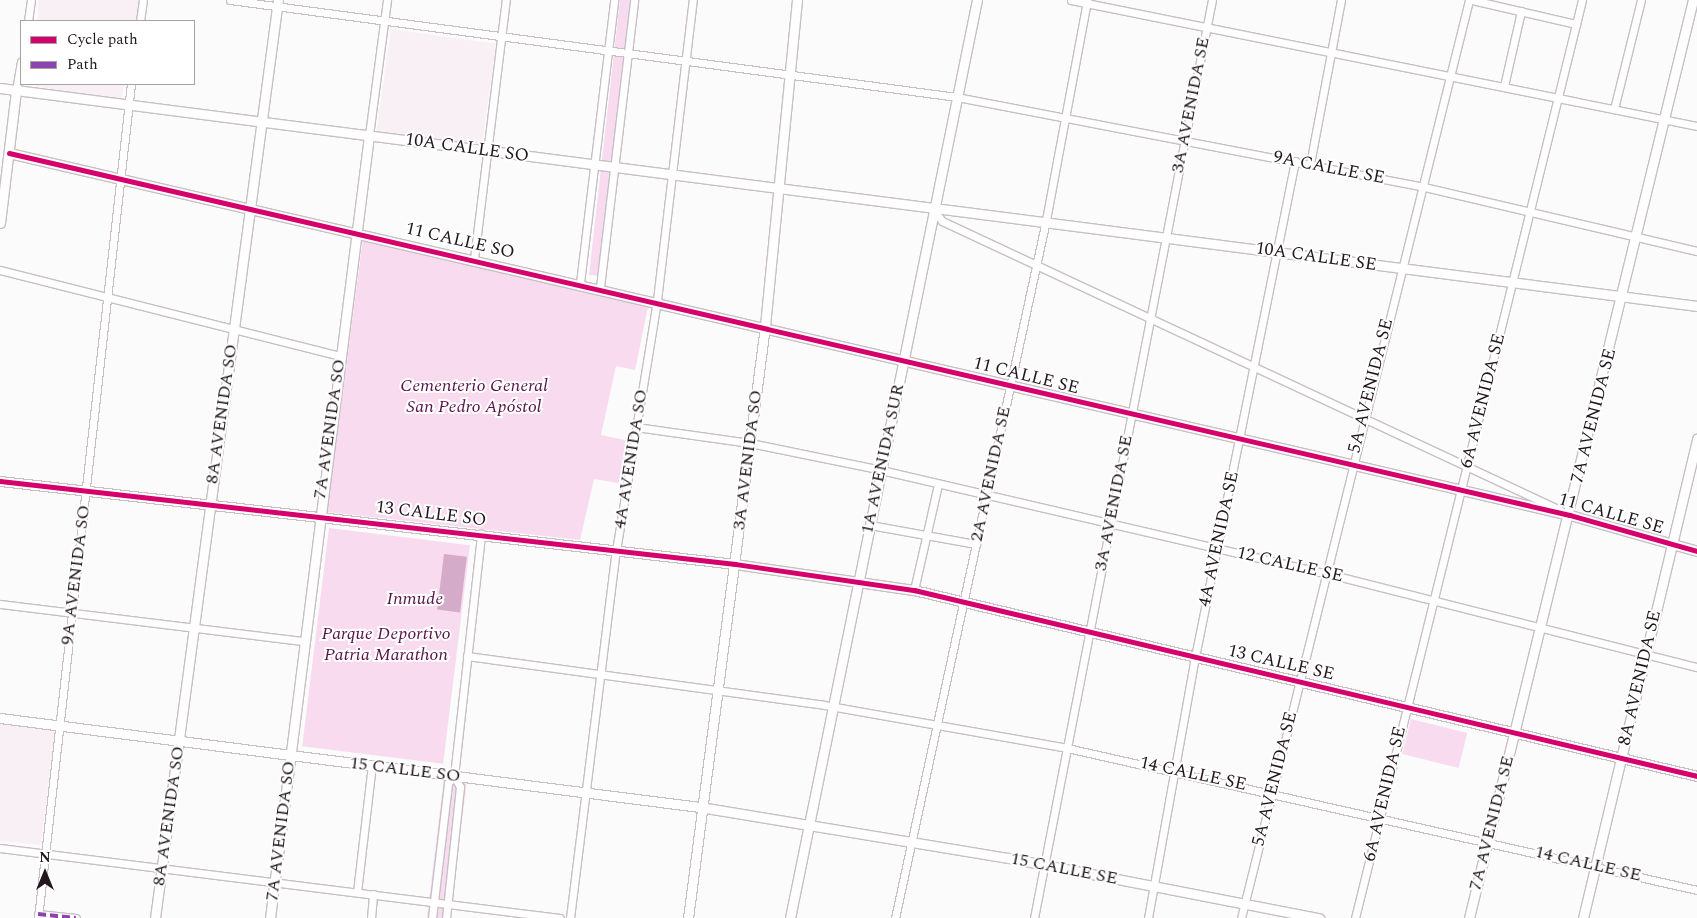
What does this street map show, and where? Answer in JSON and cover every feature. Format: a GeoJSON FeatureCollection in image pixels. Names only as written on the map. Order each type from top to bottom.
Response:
{"type":"FeatureCollection","features":[{"type":"Feature","properties":{"kind":"street"},"geometry":{"type":"LineString","coordinates":[[28,20],[31,0]]}},
{"type":"Feature","properties":{"kind":"street"},"geometry":{"type":"LineString","coordinates":[[140,20],[143,0]]}},
{"type":"Feature","properties":{"kind":"street","name":"9A CALLE SE"},"geometry":{"type":"LineString","coordinates":[[230,0],[277,3],[384,21],[957,97],[1063,115],[1424,187],[1697,250]]}},
{"type":"Feature","properties":{"kind":"street","name":"7A AVENIDA SO"},"geometry":{"type":"LineString","coordinates":[[270,918],[318,515],[387,0]]}},
{"type":"Feature","properties":{"kind":"street"},"geometry":{"type":"LineString","coordinates":[[474,259],[506,0]]}},
{"type":"Feature","properties":{"kind":"street"},"geometry":{"type":"LineString","coordinates":[[580,283],[614,0]]}},
{"type":"Feature","properties":{"kind":"street"},"geometry":{"type":"LineString","coordinates":[[600,287],[634,0]]}},
{"type":"Feature","properties":{"kind":"street","name":"4A AVENIDA SO"},"geometry":{"type":"LineString","coordinates":[[570,918],[616,550],[657,300],[693,0]]}},
{"type":"Feature","properties":{"kind":"street","name":"3A AVENIDA SO"},"geometry":{"type":"LineString","coordinates":[[688,918],[700,807],[735,564],[765,326],[797,0]]}},
{"type":"Feature","properties":{"kind":"street","name":"1A AVENIDA SUR"},"geometry":{"type":"LineString","coordinates":[[790,918],[977,0]]}},
{"type":"Feature","properties":{"kind":"street"},"geometry":{"type":"LineString","coordinates":[[1071,0],[1087,1],[1207,24],[1697,126]]}},
{"type":"Feature","properties":{"kind":"street","name":"3A AVENIDA SE"},"geometry":{"type":"LineString","coordinates":[[1034,918],[1130,415],[1212,0]]}},
{"type":"Feature","properties":{"kind":"street"},"geometry":{"type":"LineString","coordinates":[[1310,164],[1341,0]]}},
{"type":"Feature","properties":{"kind":"street"},"geometry":{"type":"LineString","coordinates":[[1471,0],[1576,24]]}},
{"type":"Feature","properties":{"kind":"street","name":"5A AVENIDA SE"},"geometry":{"type":"LineString","coordinates":[[1241,918],[1351,467],[1471,0]]}},
{"type":"Feature","properties":{"kind":"street","name":"6A AVENIDA SE"},"geometry":{"type":"LineString","coordinates":[[1355,918],[1582,0]]}},
{"type":"Feature","properties":{"kind":"street"},"geometry":{"type":"LineString","coordinates":[[1614,109],[1641,0]]}},
{"type":"Feature","properties":{"kind":"street","name":"7A AVENIDA SE"},"geometry":{"type":"LineString","coordinates":[[1469,918],[1624,295],[1662,119],[1693,0]]}},
{"type":"Feature","properties":{"kind":"street","name":"2A AVENIDA SE"},"geometry":{"type":"LineString","coordinates":[[895,918],[1037,263],[1063,115],[1087,1]]}},
{"type":"Feature","properties":{"kind":"street","name":"8A AVENIDA SO"},"geometry":{"type":"LineString","coordinates":[[155,918],[277,3]]}},
{"type":"Feature","properties":{"kind":"street"},"geometry":{"type":"LineString","coordinates":[[1504,86],[1521,11]]}},
{"type":"Feature","properties":{"kind":"street"},"geometry":{"type":"LineString","coordinates":[[0,223],[20,67]]}},
{"type":"Feature","properties":{"kind":"street","name":"9A AVENIDA SO"},"geometry":{"type":"LineString","coordinates":[[38,916],[131,85]]}},
{"type":"Feature","properties":{"kind":"street","name":"10A CALLE SO"},"geometry":{"type":"LineString","coordinates":[[0,88],[127,108],[369,135],[934,211]]}},
{"type":"Feature","properties":{"kind":"street","name":"11 CALLE SO"},"geometry":{"type":"LineString","coordinates":[[9,153],[250,206],[657,300],[904,360]]}},
{"type":"Feature","properties":{"kind":"street","name":"4A AVENIDA SE"},"geometry":{"type":"LineString","coordinates":[[1148,918],[1216,548],[1256,366],[1295,161]]}},
{"type":"Feature","properties":{"kind":"street"},"geometry":{"type":"LineString","coordinates":[[934,211],[942,221],[1037,263],[1150,318],[1468,464],[1570,515]]}},
{"type":"Feature","properties":{"kind":"street","name":"10A CALLE SE"},"geometry":{"type":"LineString","coordinates":[[934,211],[1046,220],[1401,269],[1624,295],[1697,306]]}},
{"type":"Feature","properties":{"kind":"street"},"geometry":{"type":"LineString","coordinates":[[0,270],[340,356]]}},
{"type":"Feature","properties":{"kind":"street","name":"11 CALLE SE"},"geometry":{"type":"LineString","coordinates":[[904,360],[1351,467],[1570,515],[1697,551]]}},
{"type":"Feature","properties":{"kind":"street","name":"12 CALLE SE"},"geometry":{"type":"LineString","coordinates":[[636,428],[750,442],[881,470],[1109,525],[1325,573],[1697,667]]}},
{"type":"Feature","properties":{"kind":"street","name":"8A AVENIDA SE"},"geometry":{"type":"LineString","coordinates":[[1583,918],[1646,654],[1670,544],[1697,438]]}},
{"type":"Feature","properties":{"kind":"street","name":"13 CALLE SO"},"geometry":{"type":"LineString","coordinates":[[0,481],[210,505],[318,515],[735,564],[858,583]]}},
{"type":"Feature","properties":{"kind":"street"},"geometry":{"type":"LineString","coordinates":[[914,590],[938,484]]}},
{"type":"Feature","properties":{"kind":"street"},"geometry":{"type":"LineString","coordinates":[[870,525],[926,533],[976,544]]}},
{"type":"Feature","properties":{"kind":"street"},"geometry":{"type":"LineString","coordinates":[[432,918],[448,783],[454,776],[481,534]]}},
{"type":"Feature","properties":{"kind":"street","name":"13 CALLE SE"},"geometry":{"type":"LineString","coordinates":[[858,583],[965,599],[1195,657],[1300,680],[1697,776]]}},
{"type":"Feature","properties":{"kind":"street"},"geometry":{"type":"LineString","coordinates":[[0,604],[304,641]]}},
{"type":"Feature","properties":{"kind":"street","name":"14 CALLE SE"},"geometry":{"type":"LineString","coordinates":[[467,656],[716,688],[936,723],[1272,791],[1697,890]]}},
{"type":"Feature","properties":{"kind":"street","name":"15 CALLE SO"},"geometry":{"type":"LineString","coordinates":[[0,718],[584,794],[700,807],[809,824]]}},
{"type":"Feature","properties":{"kind":"street"},"geometry":{"type":"LineString","coordinates":[[357,892],[372,765]]}},
{"type":"Feature","properties":{"kind":"street"},"geometry":{"type":"LineString","coordinates":[[446,918],[460,787],[454,776]]}},
{"type":"Feature","properties":{"kind":"street","name":"15 CALLE SE"},"geometry":{"type":"LineString","coordinates":[[809,824],[1044,865],[1319,918]]}},
{"type":"Feature","properties":{"kind":"street"},"geometry":{"type":"LineString","coordinates":[[0,848],[560,918]]}},
{"type":"Feature","properties":{"kind":"street"},"geometry":{"type":"LineString","coordinates":[[370,918],[373,894]]}},
{"type":"Feature","properties":{"kind":"street"},"geometry":{"type":"LineString","coordinates":[[38,916],[76,918]]}},
{"type":"Feature","properties":{"kind":"shaded area"},"geometry":{"type":"Polygon","coordinates":[[[38,0],[139,0],[139,20],[38,20],[38,0]]]}},
{"type":"Feature","properties":{"kind":"shaded area"},"geometry":{"type":"Polygon","coordinates":[[[391,29],[496,44],[482,146],[377,131],[391,29]]]}},
{"type":"Feature","properties":{"kind":"shaded area"},"geometry":{"type":"Polygon","coordinates":[[[30,85],[124,85],[121,102],[30,85]]]}},
{"type":"Feature","properties":{"kind":"shaded area"},"geometry":{"type":"Polygon","coordinates":[[[444,554],[467,557],[460,612],[437,610],[444,554]]]}},
{"type":"Feature","properties":{"kind":"shaded area"},"geometry":{"type":"Polygon","coordinates":[[[0,722],[55,729],[41,845],[0,841],[0,722]]]}},
{"type":"Feature","properties":{"kind":"green space"},"geometry":{"type":"Polygon","coordinates":[[[620,0],[634,0],[600,276],[589,275],[620,0]]]}},
{"type":"Feature","properties":{"kind":"green space","name":"Cementerio General San Pedro Apóstol"},"geometry":{"type":"Polygon","coordinates":[[[363,238],[648,307],[635,370],[616,366],[601,435],[630,441],[623,484],[594,479],[580,540],[327,512],[363,238]]]}},
{"type":"Feature","properties":{"kind":"green space","name":"Parque Deportivo Patria Marathon"},"geometry":{"type":"Polygon","coordinates":[[[329,528],[470,545],[443,764],[302,746],[329,528]]]}},
{"type":"Feature","properties":{"kind":"green space"},"geometry":{"type":"Polygon","coordinates":[[[1411,719],[1467,733],[1459,768],[1402,754],[1411,719]]]}},
{"type":"Feature","properties":{"kind":"green space"},"geometry":{"type":"Polygon","coordinates":[[[445,770],[468,773],[450,918],[427,918],[445,770]]]}},
{"type":"Feature","properties":{"kind":"marked path"},"geometry":{"type":"LineString","coordinates":[[38,914],[76,918]]}},
{"type":"Feature","properties":{"kind":"cycle path"},"geometry":{"type":"LineString","coordinates":[[9,153],[1570,515],[1697,551]]}},
{"type":"Feature","properties":{"kind":"cycle path"},"geometry":{"type":"LineString","coordinates":[[0,481],[735,564],[914,590],[1697,776]]}},
{"type":"Feature","properties":{"kind":"park label","name":"Inmude"},"geometry":{"type":"Point","coordinates":[415,599]}}]}
